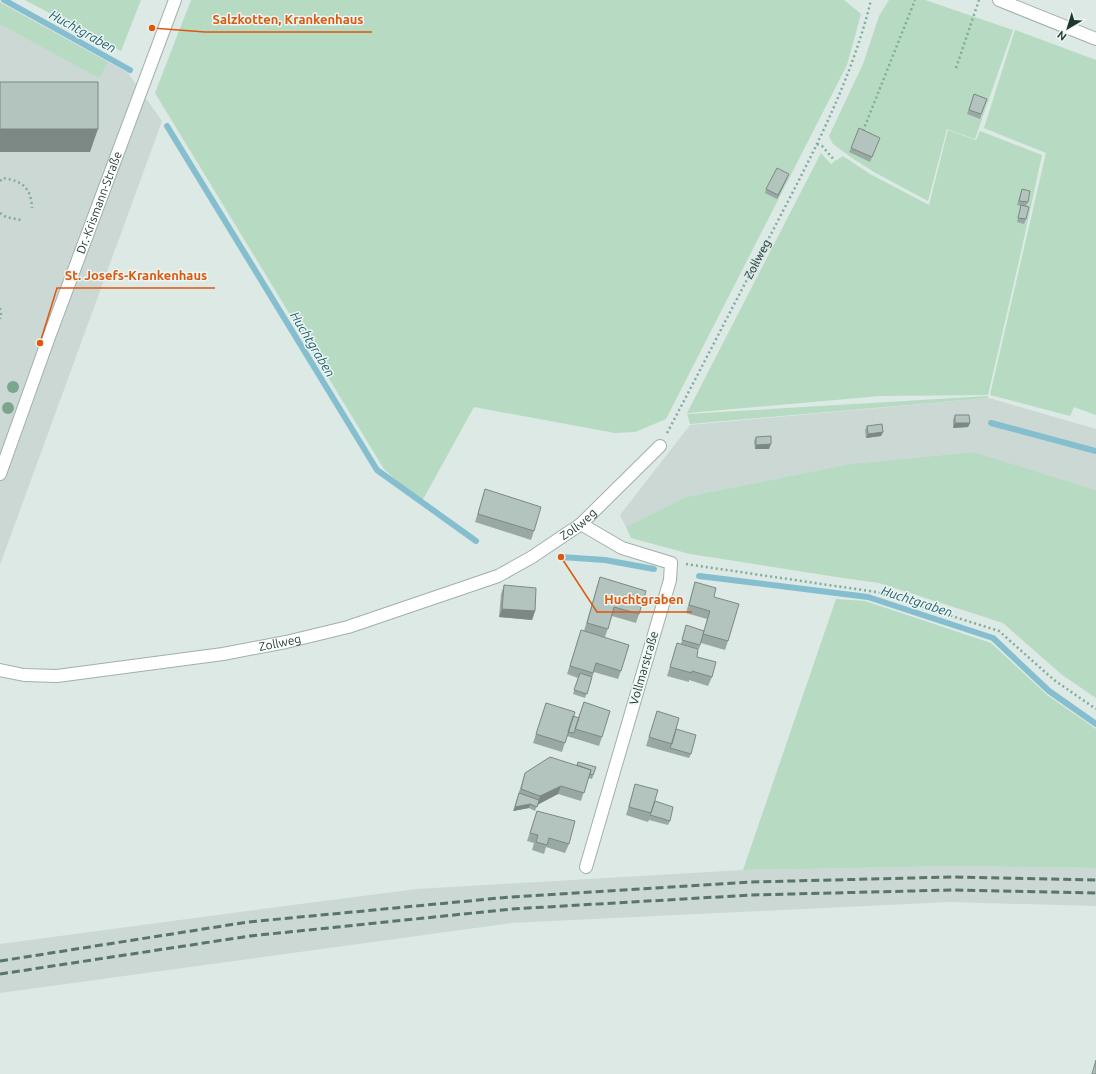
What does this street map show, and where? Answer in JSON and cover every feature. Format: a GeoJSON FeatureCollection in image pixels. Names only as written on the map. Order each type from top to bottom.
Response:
{"type":"FeatureCollection","features":[{"type":"Feature","properties":{"kind":"street","name":"Dr.-Krismann-Straße"},"geometry":{"type":"LineString","coordinates":[[0,474],[49,337],[175,0]]}},
{"type":"Feature","properties":{"kind":"street"},"geometry":{"type":"LineString","coordinates":[[999,0],[1096,39]]}},
{"type":"Feature","properties":{"kind":"street","name":"Zollweg"},"geometry":{"type":"LineString","coordinates":[[0,670],[24,675],[58,676],[223,654],[286,642],[348,627],[498,576],[532,558],[581,524],[660,446]]}},
{"type":"Feature","properties":{"kind":"street"},"geometry":{"type":"LineString","coordinates":[[581,524],[622,548],[671,563]]}},
{"type":"Feature","properties":{"kind":"street","name":"Vollmarstraße"},"geometry":{"type":"LineString","coordinates":[[586,867],[670,580],[671,563]]}},
{"type":"Feature","properties":{"kind":"path","name":"Zollweg"},"geometry":{"type":"LineString","coordinates":[[660,446],[817,144],[851,66],[865,24],[871,0]]}},
{"type":"Feature","properties":{"kind":"path"},"geometry":{"type":"LineString","coordinates":[[863,131],[915,0]]}},
{"type":"Feature","properties":{"kind":"path"},"geometry":{"type":"LineString","coordinates":[[956,68],[979,0]]}},
{"type":"Feature","properties":{"kind":"path"},"geometry":{"type":"LineString","coordinates":[[817,144],[822,146],[836,161]]}},
{"type":"Feature","properties":{"kind":"path"},"geometry":{"type":"LineString","coordinates":[[0,181],[3,178],[13,180],[28,189],[32,208]]}},
{"type":"Feature","properties":{"kind":"path"},"geometry":{"type":"LineString","coordinates":[[0,213],[6,217],[21,220]]}},
{"type":"Feature","properties":{"kind":"path"},"geometry":{"type":"LineString","coordinates":[[0,308],[0,319]]}},
{"type":"Feature","properties":{"kind":"path"},"geometry":{"type":"LineString","coordinates":[[671,563],[689,564],[876,592],[999,631],[1054,680],[1096,709]]}},
{"type":"Feature","properties":{"kind":"shaded area"},"geometry":{"type":"Polygon","coordinates":[[[0,2],[128,73],[162,121],[0,565],[0,2]]]}},
{"type":"Feature","properties":{"kind":"shaded area"},"geometry":{"type":"Polygon","coordinates":[[[989,398],[1096,429],[1096,490],[974,452],[850,464],[686,497],[626,527],[620,515],[690,425],[989,398]]]}},
{"type":"Feature","properties":{"kind":"shaded area"},"geometry":{"type":"Polygon","coordinates":[[[955,866],[1096,868],[1096,906],[949,902],[511,923],[0,993],[0,944],[247,911],[417,889],[743,870],[955,866]]]}},
{"type":"Feature","properties":{"kind":"green space"},"geometry":{"type":"Polygon","coordinates":[[[25,0],[141,0],[121,51],[25,0]]]}},
{"type":"Feature","properties":{"kind":"green space"},"geometry":{"type":"Polygon","coordinates":[[[191,0],[844,0],[861,14],[847,65],[666,419],[635,432],[615,433],[474,407],[421,503],[384,469],[155,93],[191,0]]]}},
{"type":"Feature","properties":{"kind":"green space"},"geometry":{"type":"Polygon","coordinates":[[[889,0],[925,0],[1013,30],[975,139],[947,129],[928,201],[874,172],[852,158],[833,144],[829,136],[863,64],[879,16],[889,0]]]}},
{"type":"Feature","properties":{"kind":"green space"},"geometry":{"type":"Polygon","coordinates":[[[0,3],[108,62],[99,78],[0,24],[0,3]]]}},
{"type":"Feature","properties":{"kind":"green space"},"geometry":{"type":"Polygon","coordinates":[[[1015,30],[1096,60],[1096,415],[1074,407],[1070,416],[990,395],[1046,153],[984,128],[1015,30]]]}},
{"type":"Feature","properties":{"kind":"green space"},"geometry":{"type":"Polygon","coordinates":[[[948,130],[976,140],[980,131],[1042,155],[988,395],[880,396],[687,413],[821,153],[831,164],[843,156],[870,174],[929,205],[948,130]]]}},
{"type":"Feature","properties":{"kind":"green space"},"geometry":{"type":"Polygon","coordinates":[[[988,396],[988,398],[690,424],[687,414],[988,396]]]}},
{"type":"Feature","properties":{"kind":"green space"},"geometry":{"type":"Polygon","coordinates":[[[974,452],[1096,490],[1096,698],[1061,674],[1003,623],[879,583],[690,554],[631,538],[626,527],[686,497],[850,464],[974,452]]]}},
{"type":"Feature","properties":{"kind":"green space"},"geometry":{"type":"Polygon","coordinates":[[[836,599],[865,601],[991,643],[1047,695],[1096,729],[1096,868],[955,866],[743,870],[836,599]]]}},
{"type":"Feature","properties":{"kind":"building"},"geometry":{"type":"Polygon","coordinates":[[[0,82],[98,82],[98,129],[0,129],[0,82]]]}},
{"type":"Feature","properties":{"kind":"building"},"geometry":{"type":"Polygon","coordinates":[[[974,94],[987,99],[981,114],[969,110],[974,94]]]}},
{"type":"Feature","properties":{"kind":"building"},"geometry":{"type":"Polygon","coordinates":[[[859,128],[880,138],[872,157],[851,148],[859,128]]]}},
{"type":"Feature","properties":{"kind":"building"},"geometry":{"type":"Polygon","coordinates":[[[777,168],[789,174],[778,195],[766,189],[777,168]]]}},
{"type":"Feature","properties":{"kind":"building"},"geometry":{"type":"Polygon","coordinates":[[[1022,189],[1030,191],[1028,202],[1019,201],[1022,189]]]}},
{"type":"Feature","properties":{"kind":"building"},"geometry":{"type":"Polygon","coordinates":[[[1021,205],[1029,207],[1026,219],[1018,218],[1021,205]]]}},
{"type":"Feature","properties":{"kind":"building"},"geometry":{"type":"Polygon","coordinates":[[[955,415],[969,415],[970,423],[955,423],[955,415]]]}},
{"type":"Feature","properties":{"kind":"building"},"geometry":{"type":"Polygon","coordinates":[[[882,424],[883,432],[868,434],[867,426],[882,424]]]}},
{"type":"Feature","properties":{"kind":"building"},"geometry":{"type":"Polygon","coordinates":[[[771,436],[771,444],[756,445],[756,437],[771,436]]]}},
{"type":"Feature","properties":{"kind":"building"},"geometry":{"type":"Polygon","coordinates":[[[485,489],[541,507],[534,531],[478,514],[485,489]]]}},
{"type":"Feature","properties":{"kind":"building"},"geometry":{"type":"Polygon","coordinates":[[[600,577],[646,591],[639,614],[614,607],[608,629],[587,623],[600,577]]]}},
{"type":"Feature","properties":{"kind":"building"},"geometry":{"type":"Polygon","coordinates":[[[695,582],[716,588],[714,597],[739,604],[728,641],[703,634],[710,611],[689,605],[695,582]]]}},
{"type":"Feature","properties":{"kind":"building"},"geometry":{"type":"Polygon","coordinates":[[[504,585],[536,588],[535,611],[502,609],[504,585]]]}},
{"type":"Feature","properties":{"kind":"building"},"geometry":{"type":"Polygon","coordinates":[[[686,625],[704,631],[700,645],[682,640],[686,625]]]}},
{"type":"Feature","properties":{"kind":"building"},"geometry":{"type":"Polygon","coordinates":[[[581,630],[629,645],[621,671],[596,663],[593,673],[570,666],[581,630]]]}},
{"type":"Feature","properties":{"kind":"building"},"geometry":{"type":"Polygon","coordinates":[[[677,643],[698,649],[697,657],[716,662],[712,677],[692,671],[692,673],[670,667],[677,643]]]}},
{"type":"Feature","properties":{"kind":"building"},"geometry":{"type":"Polygon","coordinates":[[[580,673],[592,677],[587,694],[574,690],[580,673]]]}},
{"type":"Feature","properties":{"kind":"building"},"geometry":{"type":"Polygon","coordinates":[[[584,702],[610,711],[602,737],[575,729],[584,702]]]}},
{"type":"Feature","properties":{"kind":"building"},"geometry":{"type":"Polygon","coordinates":[[[546,703],[575,712],[565,743],[536,734],[546,703]]]}},
{"type":"Feature","properties":{"kind":"building"},"geometry":{"type":"Polygon","coordinates":[[[657,711],[679,718],[672,744],[649,737],[657,711]]]}},
{"type":"Feature","properties":{"kind":"building"},"geometry":{"type":"Polygon","coordinates":[[[573,716],[579,718],[574,733],[568,732],[573,716]]]}},
{"type":"Feature","properties":{"kind":"building"},"geometry":{"type":"Polygon","coordinates":[[[676,729],[696,735],[691,754],[670,748],[676,729]]]}},
{"type":"Feature","properties":{"kind":"building"},"geometry":{"type":"Polygon","coordinates":[[[550,757],[591,770],[584,793],[561,786],[540,796],[521,789],[525,773],[550,757]]]}},
{"type":"Feature","properties":{"kind":"building"},"geometry":{"type":"Polygon","coordinates":[[[578,762],[596,767],[593,775],[590,774],[591,770],[577,765],[578,762]]]}},
{"type":"Feature","properties":{"kind":"building"},"geometry":{"type":"Polygon","coordinates":[[[635,784],[658,790],[651,813],[629,807],[635,784]]]}},
{"type":"Feature","properties":{"kind":"building"},"geometry":{"type":"Polygon","coordinates":[[[519,793],[539,800],[537,807],[530,804],[515,807],[519,793]]]}},
{"type":"Feature","properties":{"kind":"building"},"geometry":{"type":"Polygon","coordinates":[[[655,801],[673,807],[670,821],[650,815],[655,801]]]}},
{"type":"Feature","properties":{"kind":"building"},"geometry":{"type":"Polygon","coordinates":[[[537,811],[575,821],[569,844],[549,838],[547,845],[536,842],[538,835],[530,833],[537,811]]]}},
{"type":"Feature","properties":{"kind":"building"},"geometry":{"type":"Polygon","coordinates":[[[1096,1060],[1096,1074],[1092,1074],[1096,1060]]]}},
{"type":"Feature","properties":{"kind":"waterway","name":"Huchtgraben"},"geometry":{"type":"LineString","coordinates":[[4,0],[130,70]]}},
{"type":"Feature","properties":{"kind":"waterway","name":"Huchtgraben"},"geometry":{"type":"LineString","coordinates":[[167,126],[377,470],[476,541]]}},
{"type":"Feature","properties":{"kind":"waterway"},"geometry":{"type":"LineString","coordinates":[[991,423],[1096,451]]}},
{"type":"Feature","properties":{"kind":"waterway","name":"Huchtgraben"},"geometry":{"type":"LineString","coordinates":[[561,557],[605,560],[654,569]]}},
{"type":"Feature","properties":{"kind":"waterway","name":"Huchtgraben"},"geometry":{"type":"LineString","coordinates":[[699,576],[868,597],[993,638],[1049,691],[1096,724]]}},
{"type":"Feature","properties":{"kind":"railway"},"geometry":{"type":"LineString","coordinates":[[0,961],[248,922],[510,897],[751,882],[952,877],[1096,880]]}},
{"type":"Feature","properties":{"kind":"railway"},"geometry":{"type":"LineString","coordinates":[[0,974],[250,936],[512,909],[752,895],[952,890],[1096,893]]}},
{"type":"Feature","properties":{"kind":"place","name":"Salzkotten, Krankenhaus"},"geometry":{"type":"Point","coordinates":[152,28]}},
{"type":"Feature","properties":{"kind":"place","name":"St. Josefs-Krankenhaus"},"geometry":{"type":"Point","coordinates":[40,343]}},
{"type":"Feature","properties":{"kind":"place","name":"Huchtgraben"},"geometry":{"type":"Point","coordinates":[561,557]}}]}
